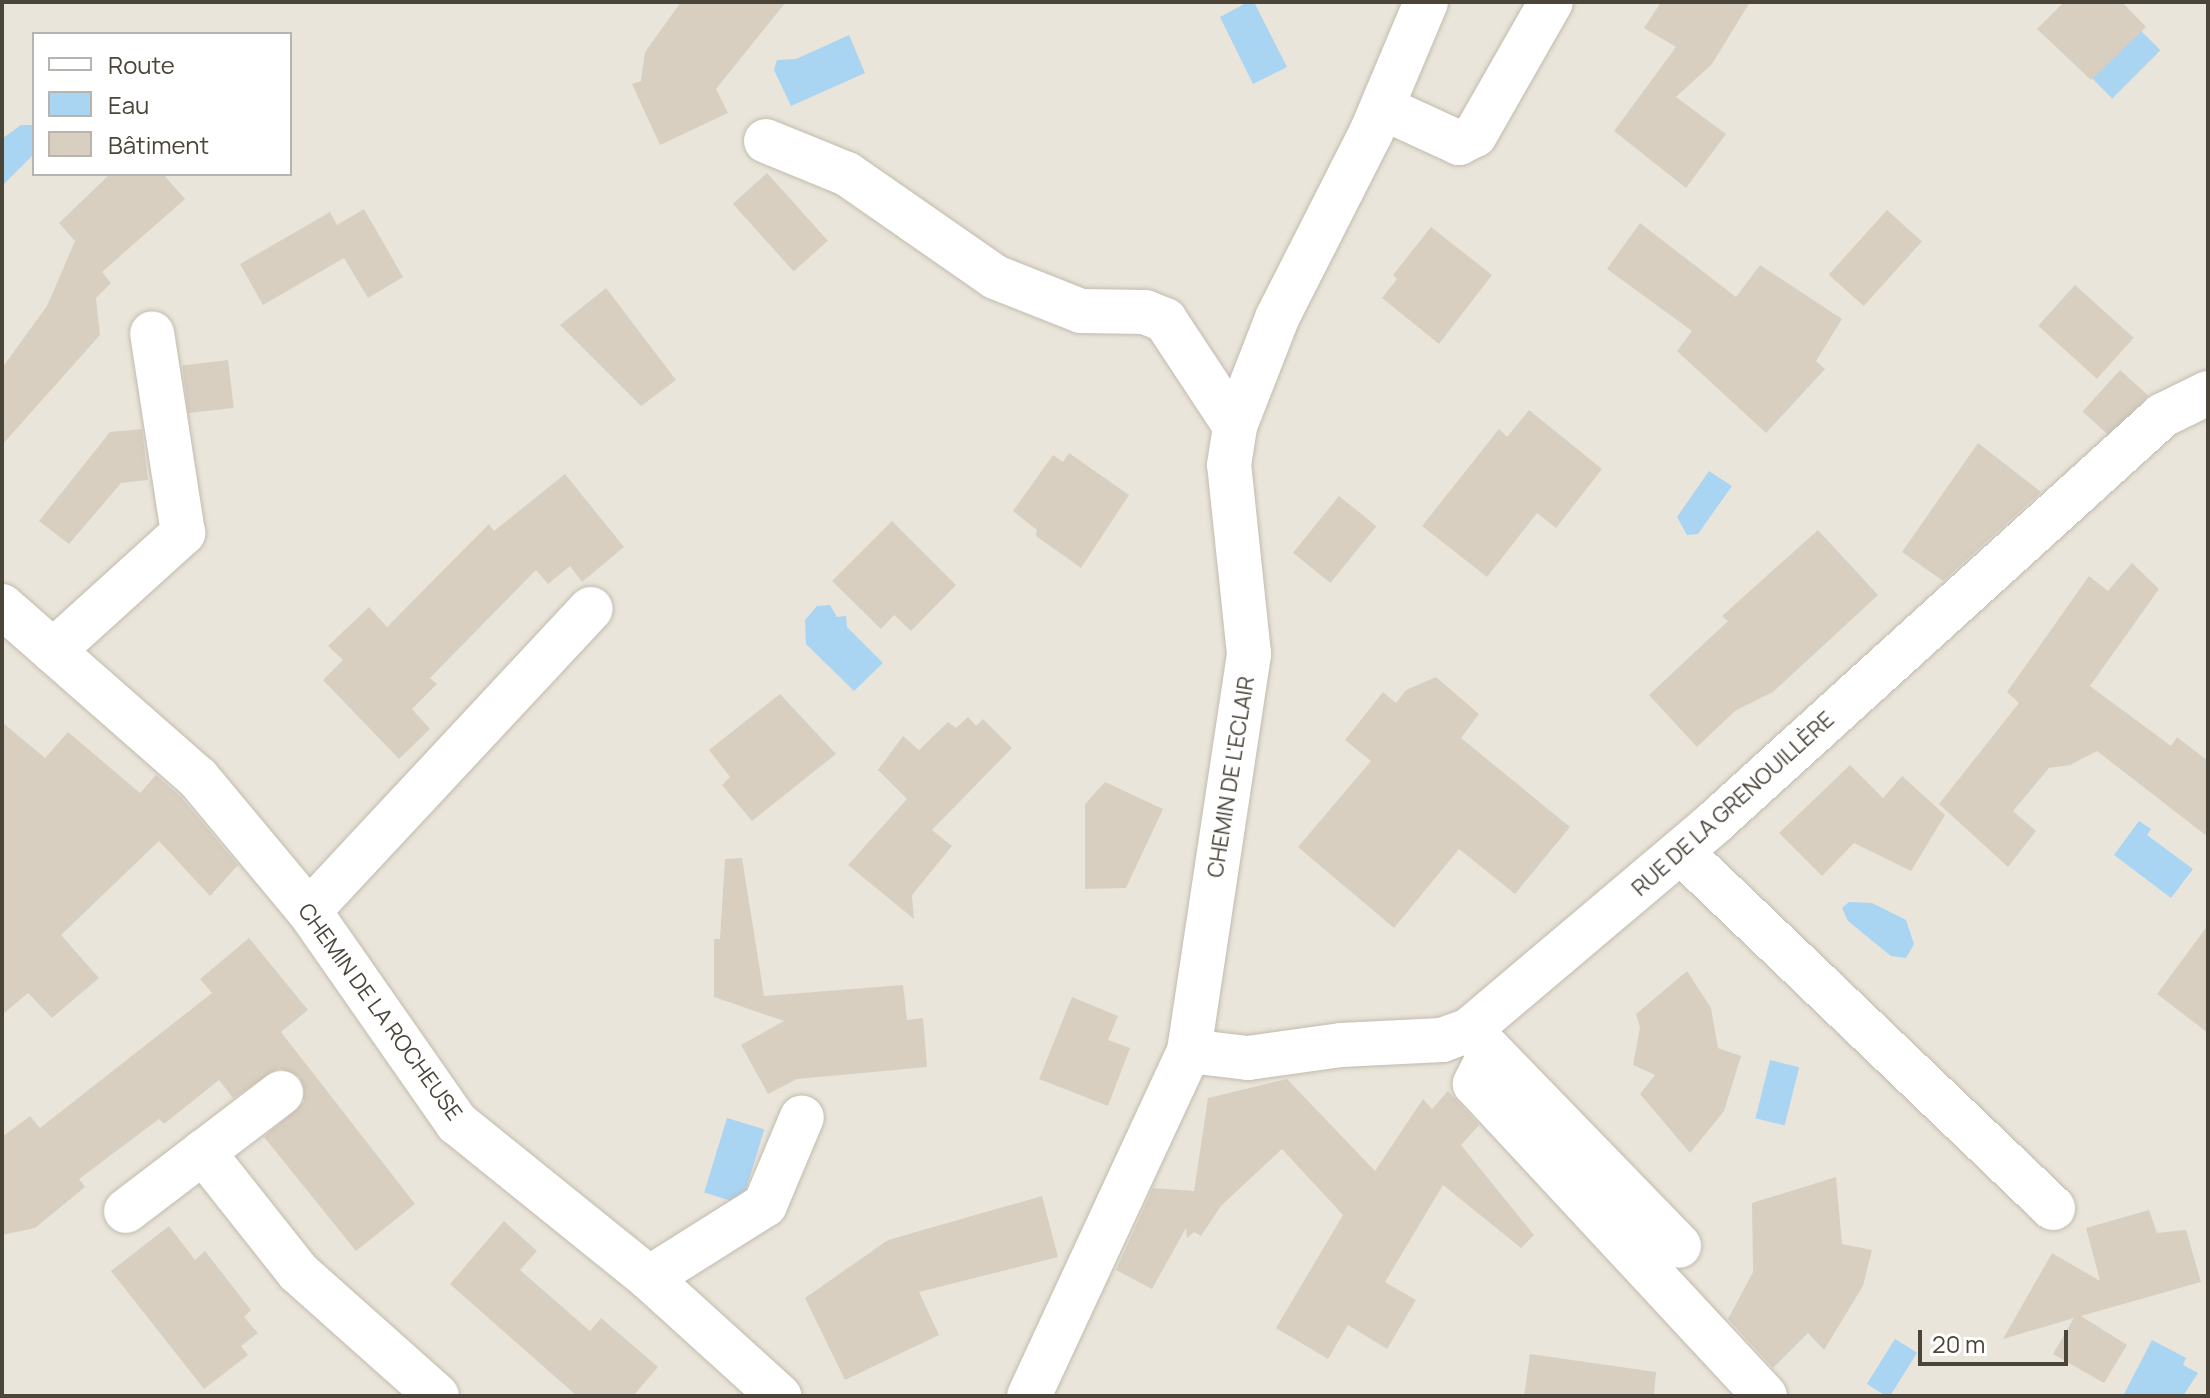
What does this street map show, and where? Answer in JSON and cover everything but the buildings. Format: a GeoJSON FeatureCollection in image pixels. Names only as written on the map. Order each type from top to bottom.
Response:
{"type":"FeatureCollection","features":[{"type":"Feature","properties":{"kind":"street","name":"CHEMIN DE L'ECLAIR"},"geometry":{"type":"LineString","coordinates":[[1029,1396],[1189,1051],[1249,654],[1229,465],[1235,426],[1277,318],[1383,108],[1426,2]]}},
{"type":"Feature","properties":{"kind":"street"},"geometry":{"type":"LineString","coordinates":[[1383,108],[1459,143],[1475,135],[1551,2]]}},
{"type":"Feature","properties":{"kind":"street"},"geometry":{"type":"LineString","coordinates":[[766,141],[847,174],[995,277],[1081,311],[1145,312],[1165,320],[1235,426]]}},
{"type":"Feature","properties":{"kind":"street"},"geometry":{"type":"LineString","coordinates":[[53,651],[183,533],[152,333]]}},
{"type":"Feature","properties":{"kind":"street","name":"RUE DE LA GRENOUILLÈRE"},"geometry":{"type":"LineString","coordinates":[[1189,1051],[1248,1058],[1341,1045],[1480,1041],[1681,852],[2163,415],[2208,393]]}},
{"type":"Feature","properties":{"kind":"street","name":"CHEMIN DE LA ROCHEUSE"},"geometry":{"type":"LineString","coordinates":[[2,606],[198,778],[309,911],[457,1123],[649,1278],[779,1396]]}},
{"type":"Feature","properties":{"kind":"street"},"geometry":{"type":"LineString","coordinates":[[309,911],[591,609]]}},
{"type":"Feature","properties":{"kind":"street"},"geometry":{"type":"LineString","coordinates":[[1681,852],[2053,1208]]}},
{"type":"Feature","properties":{"kind":"street"},"geometry":{"type":"LineString","coordinates":[[1480,1041],[1679,1246]]}},
{"type":"Feature","properties":{"kind":"street"},"geometry":{"type":"LineString","coordinates":[[1480,1041],[1475,1084],[1765,1396]]}},
{"type":"Feature","properties":{"kind":"street"},"geometry":{"type":"LineString","coordinates":[[126,1211],[281,1093]]}},
{"type":"Feature","properties":{"kind":"street"},"geometry":{"type":"LineString","coordinates":[[649,1278],[765,1205],[802,1117]]}},
{"type":"Feature","properties":{"kind":"street"},"geometry":{"type":"LineString","coordinates":[[203,1152],[298,1272],[437,1396]]}},
{"type":"Feature","properties":{"kind":"shaded area"},"geometry":{"type":"Polygon","coordinates":[[[2,2],[2208,2],[2208,1396],[2,1396],[2,2]]]}},
{"type":"Feature","properties":{"kind":"water"},"geometry":{"type":"Polygon","coordinates":[[[1248,2],[1254,2],[1287,67],[1253,84],[1220,17],[1248,2]]]}},
{"type":"Feature","properties":{"kind":"water"},"geometry":{"type":"Polygon","coordinates":[[[2137,27],[2160,50],[2112,98],[2089,75],[2137,27]]]}},
{"type":"Feature","properties":{"kind":"water"},"geometry":{"type":"Polygon","coordinates":[[[849,35],[865,73],[791,106],[774,70],[777,60],[796,59],[849,35]]]}},
{"type":"Feature","properties":{"kind":"water"},"geometry":{"type":"Polygon","coordinates":[[[21,125],[32,125],[32,156],[2,186],[3,138],[21,125]]]}},
{"type":"Feature","properties":{"kind":"water"},"geometry":{"type":"Polygon","coordinates":[[[1709,471],[1732,486],[1698,534],[1687,535],[1677,517],[1709,471]]]}},
{"type":"Feature","properties":{"kind":"water"},"geometry":{"type":"Polygon","coordinates":[[[830,605],[837,617],[846,616],[847,627],[883,663],[854,691],[806,644],[805,620],[817,606],[830,605]]]}},
{"type":"Feature","properties":{"kind":"water"},"geometry":{"type":"Polygon","coordinates":[[[2139,821],[2151,829],[2147,835],[2193,869],[2171,898],[2114,855],[2139,821]]]}},
{"type":"Feature","properties":{"kind":"water"},"geometry":{"type":"Polygon","coordinates":[[[1849,902],[1872,903],[1906,920],[1914,944],[1906,958],[1891,956],[1848,921],[1842,908],[1849,902]]]}},
{"type":"Feature","properties":{"kind":"water"},"geometry":{"type":"Polygon","coordinates":[[[1770,1060],[1799,1067],[1785,1125],[1755,1118],[1770,1060]]]}},
{"type":"Feature","properties":{"kind":"water"},"geometry":{"type":"Polygon","coordinates":[[[727,1118],[764,1129],[741,1204],[704,1193],[727,1118]]]}},
{"type":"Feature","properties":{"kind":"water"},"geometry":{"type":"Polygon","coordinates":[[[1895,1339],[1917,1353],[1890,1396],[1867,1384],[1895,1339]]]}},
{"type":"Feature","properties":{"kind":"water"},"geometry":{"type":"Polygon","coordinates":[[[2152,1340],[2186,1358],[2183,1365],[2198,1373],[2183,1396],[2123,1396],[2152,1340]]]}}]}
